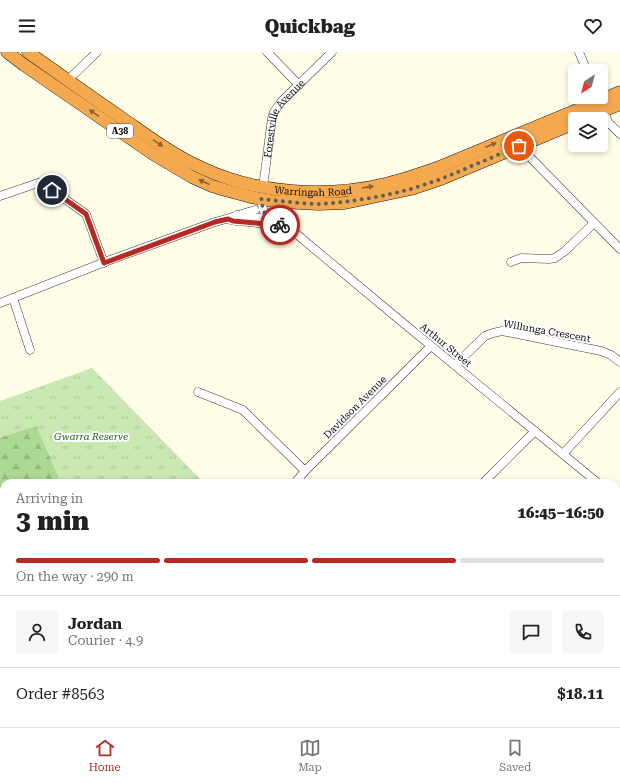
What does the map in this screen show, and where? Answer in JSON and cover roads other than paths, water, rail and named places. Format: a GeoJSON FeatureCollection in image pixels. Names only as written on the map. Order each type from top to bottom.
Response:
{"type":"FeatureCollection","features":[{"type":"Feature","properties":{"kind":"highway","name":"Warringah Road"},"geometry":{"type":"LineString","coordinates":[[8,52],[24,65],[175,168],[212,186],[251,198],[262,193],[288,190],[316,192],[348,190],[385,184],[437,168],[597,104]]}},
{"type":"Feature","properties":{"kind":"highway","name":"Warringah Road"},"geometry":{"type":"LineString","coordinates":[[28,52],[155,141],[184,159],[223,177],[252,185],[262,193],[299,203],[319,204],[345,202],[382,196],[411,189],[441,179],[568,126]]}},
{"type":"Feature","properties":{"kind":"highway","name":"Warringah Road"},"geometry":{"type":"LineString","coordinates":[[608,99],[620,92]]}},
{"type":"Feature","properties":{"kind":"highway","name":"Warringah Road"},"geometry":{"type":"LineString","coordinates":[[608,103],[620,104]]}},
{"type":"Feature","properties":{"kind":"highway","name":"Warringah Road"},"geometry":{"type":"LineString","coordinates":[[591,112],[599,104]]}},
{"type":"Feature","properties":{"kind":"street"},"geometry":{"type":"LineString","coordinates":[[68,80],[97,52]]}},
{"type":"Feature","properties":{"kind":"street"},"geometry":{"type":"LineString","coordinates":[[267,52],[299,84]]}},
{"type":"Feature","properties":{"kind":"street","name":"Forestville Avenue"},"geometry":{"type":"LineString","coordinates":[[262,193],[274,112],[281,102],[332,52]]}},
{"type":"Feature","properties":{"kind":"street"},"geometry":{"type":"LineString","coordinates":[[579,52],[584,64]]}},
{"type":"Feature","properties":{"kind":"street"},"geometry":{"type":"LineString","coordinates":[[600,104],[608,122],[620,134]]}},
{"type":"Feature","properties":{"kind":"street"},"geometry":{"type":"LineString","coordinates":[[519,146],[620,249]]}},
{"type":"Feature","properties":{"kind":"street"},"geometry":{"type":"LineString","coordinates":[[0,196],[40,182],[86,214],[104,263]]}},
{"type":"Feature","properties":{"kind":"street"},"geometry":{"type":"LineString","coordinates":[[256,217],[255,205],[262,193]]}},
{"type":"Feature","properties":{"kind":"street"},"geometry":{"type":"LineString","coordinates":[[262,193],[263,209],[267,219]]}},
{"type":"Feature","properties":{"kind":"street"},"geometry":{"type":"LineString","coordinates":[[0,303],[215,222],[237,215],[256,217]]}},
{"type":"Feature","properties":{"kind":"street"},"geometry":{"type":"LineString","coordinates":[[228,219],[233,221],[256,217]]}},
{"type":"Feature","properties":{"kind":"street","name":"Arthur Street"},"geometry":{"type":"LineString","coordinates":[[256,217],[275,221],[294,232],[593,479]]}},
{"type":"Feature","properties":{"kind":"street","name":"Arthur Street"},"geometry":{"type":"LineString","coordinates":[[256,217],[272,226],[280,225]]}},
{"type":"Feature","properties":{"kind":"street"},"geometry":{"type":"LineString","coordinates":[[511,262],[521,258],[555,258],[565,251],[594,223]]}},
{"type":"Feature","properties":{"kind":"street"},"geometry":{"type":"LineString","coordinates":[[13,298],[30,350]]}},
{"type":"Feature","properties":{"kind":"street","name":"Willunga Crescent"},"geometry":{"type":"LineString","coordinates":[[455,365],[485,336],[493,332],[502,331],[601,352],[611,355],[620,362]]}},
{"type":"Feature","properties":{"kind":"street","name":"Davidson Avenue"},"geometry":{"type":"LineString","coordinates":[[299,479],[431,346]]}},
{"type":"Feature","properties":{"kind":"street"},"geometry":{"type":"LineString","coordinates":[[198,392],[243,410],[305,472]]}},
{"type":"Feature","properties":{"kind":"street"},"geometry":{"type":"LineString","coordinates":[[563,454],[620,392]]}},
{"type":"Feature","properties":{"kind":"street"},"geometry":{"type":"LineString","coordinates":[[486,479],[535,432]]}},
{"type":"Feature","properties":{"kind":"park label","name":"Gwarra Reserve"},"geometry":{"type":"Point","coordinates":[91,436]}}]}
